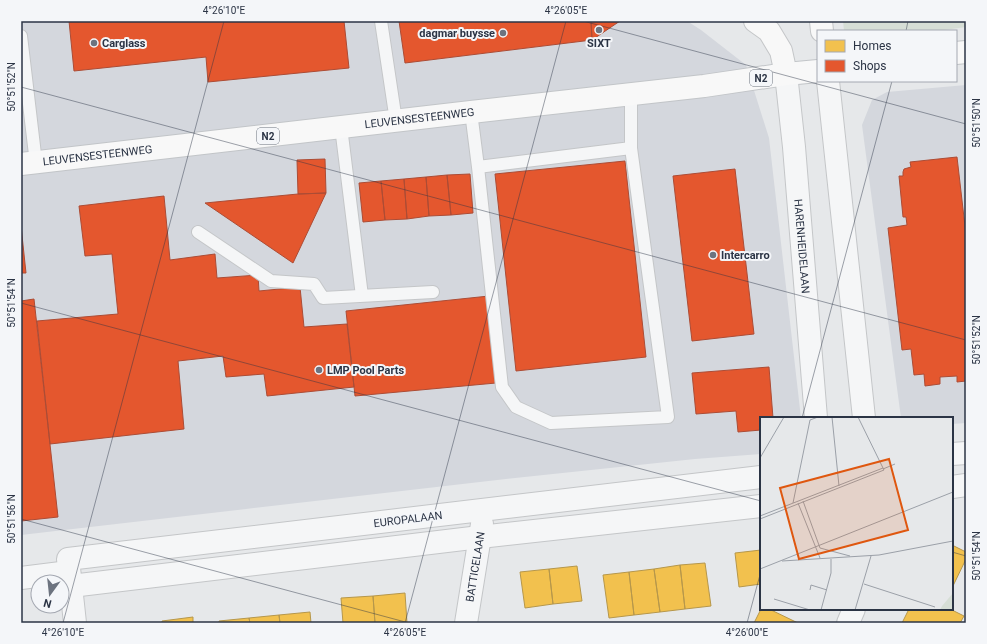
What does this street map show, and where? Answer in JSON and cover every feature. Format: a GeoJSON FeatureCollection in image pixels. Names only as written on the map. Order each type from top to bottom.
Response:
{"type":"FeatureCollection","features":[{"type":"Feature","properties":{"kind":"main road"},"geometry":{"type":"LineString","coordinates":[[756,21],[768,31],[781,51],[786,74]]}},
{"type":"Feature","properties":{"kind":"main road","name":"LEUVENSESTEENWEG"},"geometry":{"type":"LineString","coordinates":[[28,164],[471,112],[631,95],[817,71]]}},
{"type":"Feature","properties":{"kind":"street","name":"HARENHEIDELAAN"},"geometry":{"type":"LineString","coordinates":[[786,74],[794,147],[816,417]]}},
{"type":"Feature","properties":{"kind":"street"},"geometry":{"type":"LineString","coordinates":[[828,82],[864,417]]}},
{"type":"Feature","properties":{"kind":"street"},"geometry":{"type":"LineString","coordinates":[[953,454],[966,453]]}},
{"type":"Feature","properties":{"kind":"street","name":"EUROPALAAN"},"geometry":{"type":"LineString","coordinates":[[70,574],[68,559],[760,477]]}},
{"type":"Feature","properties":{"kind":"street"},"geometry":{"type":"LineString","coordinates":[[953,487],[966,485]]}},
{"type":"Feature","properties":{"kind":"street"},"geometry":{"type":"LineString","coordinates":[[75,623],[70,579],[480,537],[760,506]]}},
{"type":"Feature","properties":{"kind":"street","name":"BATTICELAAN"},"geometry":{"type":"LineString","coordinates":[[466,623],[484,510]]}},
{"type":"Feature","properties":{"kind":"street"},"geometry":{"type":"LineString","coordinates":[[848,623],[854,610]]}},
{"type":"Feature","properties":{"kind":"lane"},"geometry":{"type":"LineString","coordinates":[[381,21],[396,121]]}},
{"type":"Feature","properties":{"kind":"lane"},"geometry":{"type":"LineString","coordinates":[[21,36],[28,164]]}},
{"type":"Feature","properties":{"kind":"lane"},"geometry":{"type":"LineString","coordinates":[[471,112],[502,387],[516,407],[551,423],[668,417],[631,148],[631,95]]}},
{"type":"Feature","properties":{"kind":"lane"},"geometry":{"type":"LineString","coordinates":[[341,127],[362,296]]}},
{"type":"Feature","properties":{"kind":"lane"},"geometry":{"type":"LineString","coordinates":[[478,167],[631,148]]}},
{"type":"Feature","properties":{"kind":"lane"},"geometry":{"type":"LineString","coordinates":[[198,232],[271,281],[314,284],[323,298],[433,292]]}},
{"type":"Feature","properties":{"kind":"shaded area"},"geometry":{"type":"Polygon","coordinates":[[[21,21],[687,21],[746,65],[769,138],[801,417],[760,417],[760,454],[695,459],[506,479],[21,535],[21,21]]]}},
{"type":"Feature","properties":{"kind":"shaded area"},"geometry":{"type":"Polygon","coordinates":[[[843,21],[966,21],[966,27],[944,30],[844,30],[843,21]]]}},
{"type":"Feature","properties":{"kind":"shaded area"},"geometry":{"type":"Polygon","coordinates":[[[966,85],[966,423],[953,424],[953,417],[901,417],[862,125],[872,100],[887,92],[966,85]]]}},
{"type":"Feature","properties":{"kind":"building: Homes"},"geometry":{"type":"Polygon","coordinates":[[[953,546],[966,552],[966,559],[953,586],[953,546]]]}},
{"type":"Feature","properties":{"kind":"building: Homes"},"geometry":{"type":"Polygon","coordinates":[[[760,550],[760,584],[739,587],[735,553],[760,550]]]}},
{"type":"Feature","properties":{"kind":"building: Homes"},"geometry":{"type":"Polygon","coordinates":[[[705,563],[711,606],[685,609],[680,565],[705,563]]]}},
{"type":"Feature","properties":{"kind":"building: Homes"},"geometry":{"type":"Polygon","coordinates":[[[680,565],[685,609],[660,612],[654,569],[680,565]]]}},
{"type":"Feature","properties":{"kind":"building: Homes"},"geometry":{"type":"Polygon","coordinates":[[[577,566],[582,601],[553,604],[549,569],[577,566]]]}},
{"type":"Feature","properties":{"kind":"building: Homes"},"geometry":{"type":"Polygon","coordinates":[[[549,569],[553,604],[525,608],[520,572],[549,569]]]}},
{"type":"Feature","properties":{"kind":"building: Homes"},"geometry":{"type":"Polygon","coordinates":[[[654,569],[660,612],[634,615],[629,572],[654,569]]]}},
{"type":"Feature","properties":{"kind":"building: Homes"},"geometry":{"type":"Polygon","coordinates":[[[629,572],[634,615],[609,618],[603,575],[629,572]]]}},
{"type":"Feature","properties":{"kind":"building: Homes"},"geometry":{"type":"Polygon","coordinates":[[[405,593],[407,623],[375,623],[373,596],[405,593]]]}},
{"type":"Feature","properties":{"kind":"building: Homes"},"geometry":{"type":"Polygon","coordinates":[[[373,596],[375,623],[343,623],[341,598],[373,596]]]}},
{"type":"Feature","properties":{"kind":"building: Homes"},"geometry":{"type":"Polygon","coordinates":[[[760,610],[771,610],[798,623],[754,623],[760,610]]]}},
{"type":"Feature","properties":{"kind":"building: Homes"},"geometry":{"type":"Polygon","coordinates":[[[908,610],[952,610],[964,616],[960,623],[902,623],[908,610]]]}},
{"type":"Feature","properties":{"kind":"building: Homes"},"geometry":{"type":"Polygon","coordinates":[[[310,612],[311,623],[280,623],[279,615],[310,612]]]}},
{"type":"Feature","properties":{"kind":"building: Homes"},"geometry":{"type":"Polygon","coordinates":[[[279,615],[280,623],[250,623],[249,618],[279,615]]]}},
{"type":"Feature","properties":{"kind":"building: Homes"},"geometry":{"type":"Polygon","coordinates":[[[193,617],[193,623],[162,623],[162,621],[193,617]]]}},
{"type":"Feature","properties":{"kind":"building: Homes"},"geometry":{"type":"Polygon","coordinates":[[[249,618],[250,623],[219,623],[219,621],[249,618]]]}},
{"type":"Feature","properties":{"kind":"building: Shops"},"geometry":{"type":"Polygon","coordinates":[[[69,21],[344,21],[349,68],[208,82],[206,57],[74,71],[69,21]]]}},
{"type":"Feature","properties":{"kind":"building: Shops"},"geometry":{"type":"Polygon","coordinates":[[[399,21],[591,21],[592,40],[405,63],[399,21]]]}},
{"type":"Feature","properties":{"kind":"building: Shops","name":"SIXT"},"geometry":{"type":"Polygon","coordinates":[[[591,21],[620,21],[592,40],[591,21]]]}},
{"type":"Feature","properties":{"kind":"building: Shops"},"geometry":{"type":"Polygon","coordinates":[[[957,157],[966,235],[966,381],[957,382],[957,376],[940,377],[940,384],[925,386],[924,374],[914,375],[911,349],[902,350],[888,228],[907,225],[906,217],[903,217],[899,176],[903,176],[904,169],[911,167],[910,162],[957,157]]]}},
{"type":"Feature","properties":{"kind":"building: Shops"},"geometry":{"type":"Polygon","coordinates":[[[325,159],[326,193],[298,194],[297,160],[325,159]]]}},
{"type":"Feature","properties":{"kind":"building: Shops"},"geometry":{"type":"Polygon","coordinates":[[[625,161],[646,357],[516,371],[495,174],[625,161]]]}},
{"type":"Feature","properties":{"kind":"building: Shops","name":"Intercarro"},"geometry":{"type":"Polygon","coordinates":[[[735,169],[754,334],[692,341],[673,176],[735,169]]]}},
{"type":"Feature","properties":{"kind":"building: Shops"},"geometry":{"type":"Polygon","coordinates":[[[470,174],[473,213],[451,215],[447,175],[470,174]]]}},
{"type":"Feature","properties":{"kind":"building: Shops"},"geometry":{"type":"Polygon","coordinates":[[[447,175],[451,215],[429,216],[426,177],[447,175]]]}},
{"type":"Feature","properties":{"kind":"building: Shops"},"geometry":{"type":"Polygon","coordinates":[[[426,177],[429,216],[407,219],[404,179],[426,177]]]}},
{"type":"Feature","properties":{"kind":"building: Shops"},"geometry":{"type":"Polygon","coordinates":[[[404,179],[407,219],[385,220],[381,181],[404,179]]]}},
{"type":"Feature","properties":{"kind":"building: Shops"},"geometry":{"type":"Polygon","coordinates":[[[381,181],[385,220],[363,222],[359,183],[381,181]]]}},
{"type":"Feature","properties":{"kind":"building: Shops"},"geometry":{"type":"Polygon","coordinates":[[[326,193],[293,263],[205,203],[298,194],[326,193]]]}},
{"type":"Feature","properties":{"kind":"building: Shops"},"geometry":{"type":"Polygon","coordinates":[[[164,196],[170,260],[215,254],[217,278],[258,275],[259,291],[300,287],[304,327],[347,324],[354,387],[267,396],[264,374],[226,377],[223,356],[178,361],[184,429],[50,444],[37,321],[118,314],[112,254],[85,256],[79,206],[164,196]]]}},
{"type":"Feature","properties":{"kind":"building: Shops"},"geometry":{"type":"Polygon","coordinates":[[[21,226],[26,273],[21,273],[21,226]]]}},
{"type":"Feature","properties":{"kind":"building: Shops"},"geometry":{"type":"Polygon","coordinates":[[[489,296],[496,383],[355,396],[346,311],[489,296]]]}},
{"type":"Feature","properties":{"kind":"building: Shops"},"geometry":{"type":"Polygon","coordinates":[[[34,299],[58,517],[21,521],[21,301],[34,299]]]}},
{"type":"Feature","properties":{"kind":"building: Shops"},"geometry":{"type":"Polygon","coordinates":[[[769,367],[773,417],[760,417],[760,430],[738,432],[736,411],[696,414],[692,373],[769,367]]]}},
{"type":"Feature","properties":{"kind":"place","name":"SIXT"},"geometry":{"type":"Point","coordinates":[599,30]}},
{"type":"Feature","properties":{"kind":"place","name":"dagmar buysse"},"geometry":{"type":"Point","coordinates":[503,33]}},
{"type":"Feature","properties":{"kind":"place","name":"Carglass"},"geometry":{"type":"Point","coordinates":[94,43]}},
{"type":"Feature","properties":{"kind":"place","name":"Intercarro"},"geometry":{"type":"Point","coordinates":[713,255]}},
{"type":"Feature","properties":{"kind":"place","name":"LMP Pool Parts"},"geometry":{"type":"Point","coordinates":[319,370]}}]}
